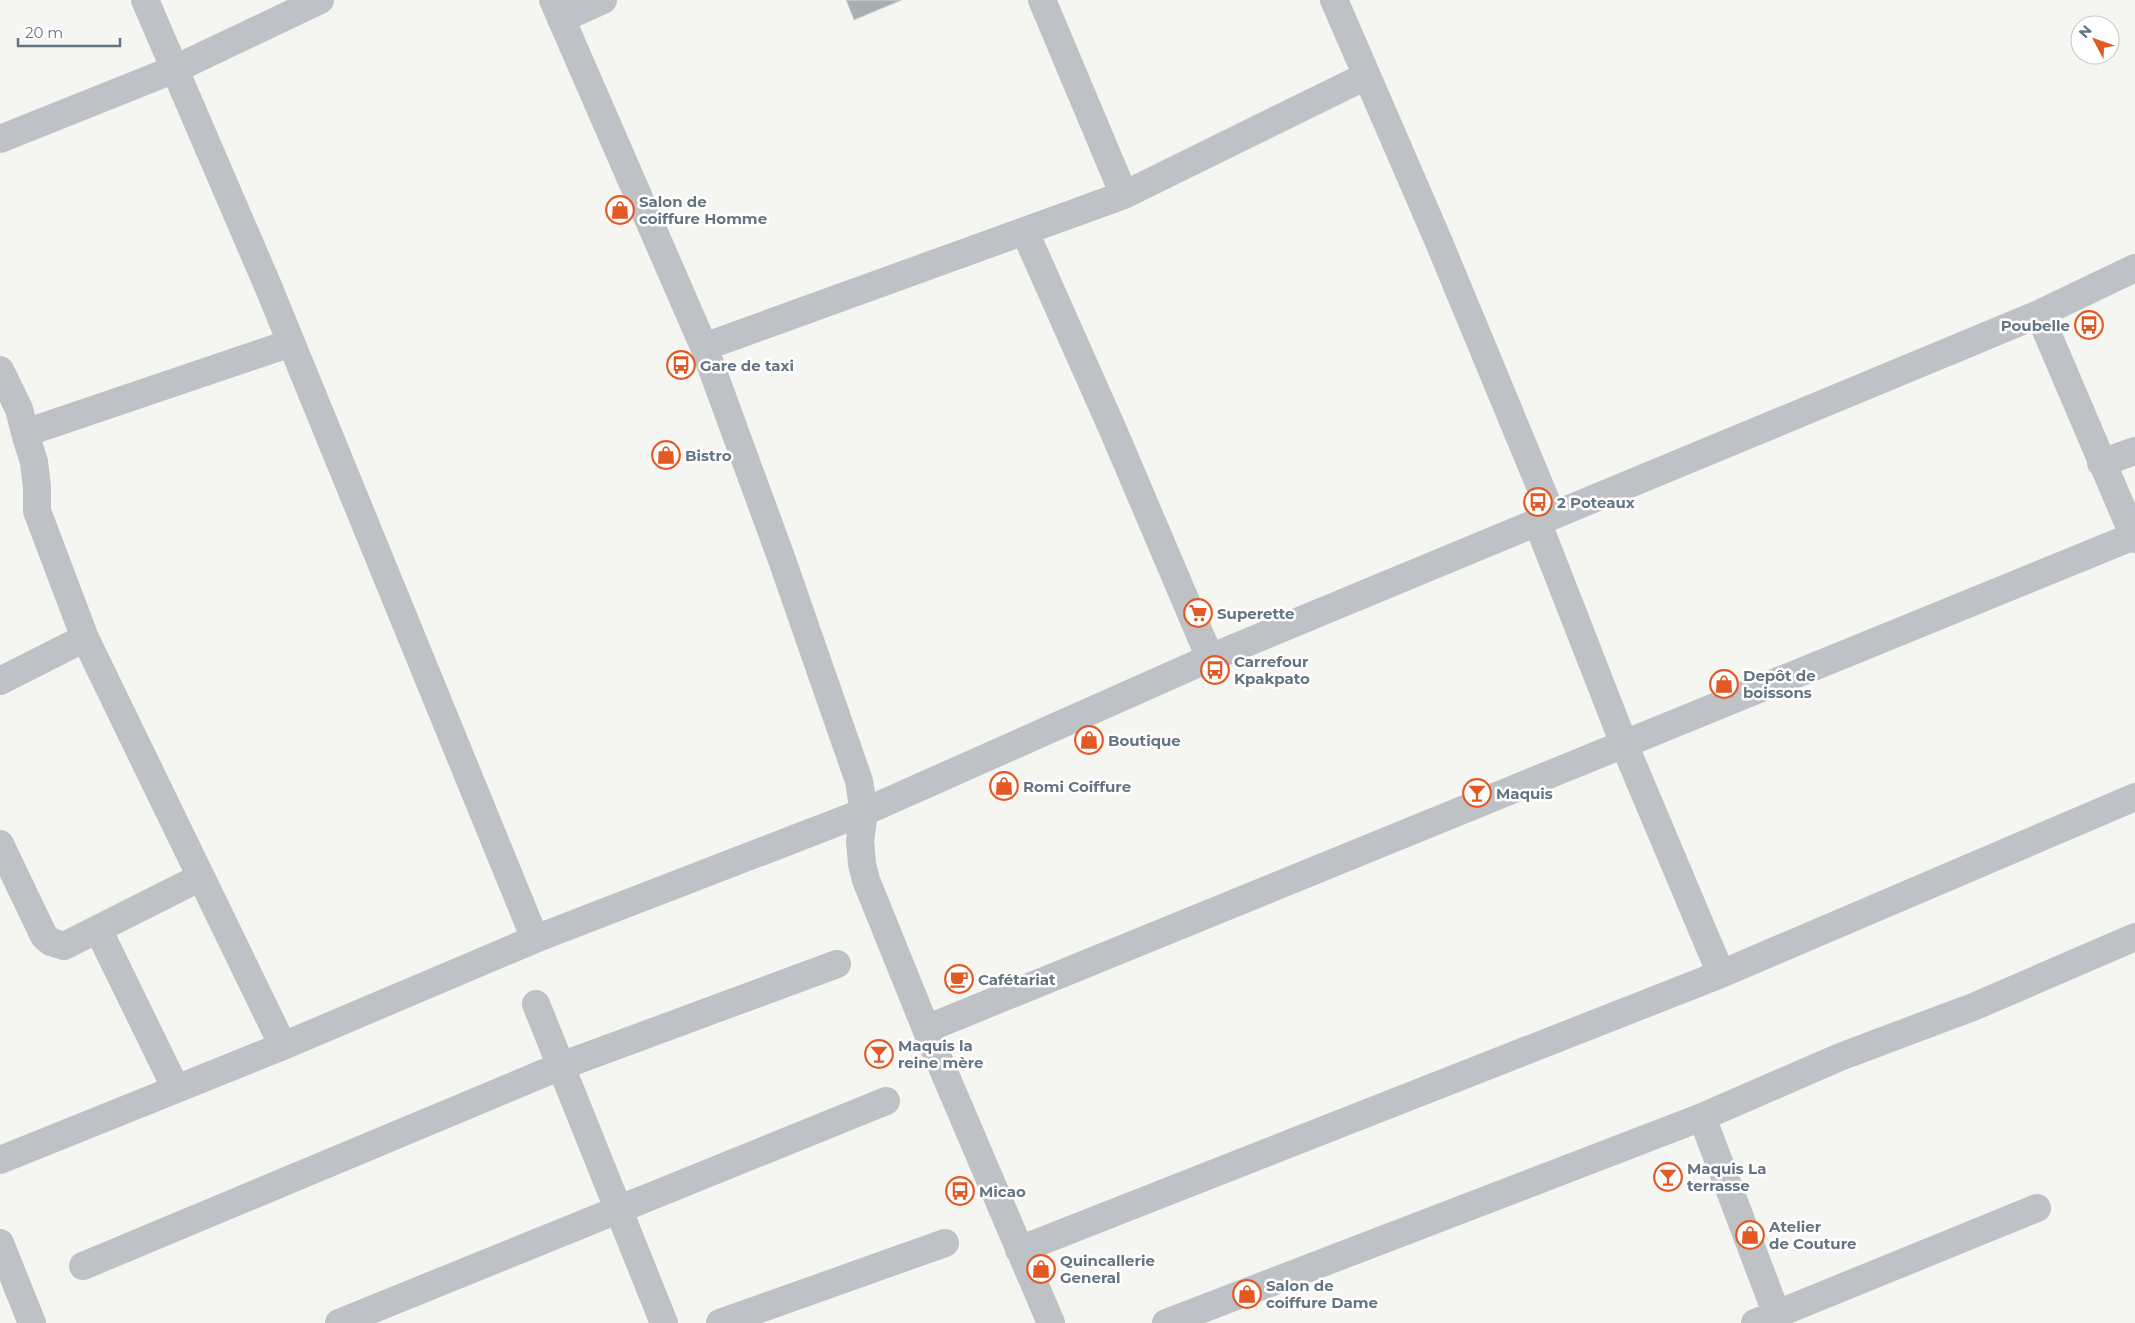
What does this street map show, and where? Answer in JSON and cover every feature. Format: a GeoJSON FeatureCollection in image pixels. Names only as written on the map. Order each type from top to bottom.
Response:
{"type":"FeatureCollection","features":[{"type":"Feature","properties":{"kind":"street"},"geometry":{"type":"LineString","coordinates":[[145,0],[291,343],[535,939]]}},
{"type":"Feature","properties":{"kind":"street"},"geometry":{"type":"LineString","coordinates":[[0,138],[175,69],[320,0]]}},
{"type":"Feature","properties":{"kind":"street"},"geometry":{"type":"LineString","coordinates":[[603,0],[557,10],[704,347],[859,781],[864,812],[860,841],[862,864],[926,1029],[1051,1323]]}},
{"type":"Feature","properties":{"kind":"street"},"geometry":{"type":"LineString","coordinates":[[1042,0],[1124,195]]}},
{"type":"Feature","properties":{"kind":"street"},"geometry":{"type":"LineString","coordinates":[[1334,0],[1442,249],[1545,518],[1624,744],[1721,974]]}},
{"type":"Feature","properties":{"kind":"street"},"geometry":{"type":"LineString","coordinates":[[704,347],[1124,195],[1366,76]]}},
{"type":"Feature","properties":{"kind":"street"},"geometry":{"type":"LineString","coordinates":[[1025,232],[1113,430],[1210,658]]}},
{"type":"Feature","properties":{"kind":"street"},"geometry":{"type":"LineString","coordinates":[[0,1160],[283,1046],[535,939],[864,812],[1210,658],[2039,314],[2135,268]]}},
{"type":"Feature","properties":{"kind":"street"},"geometry":{"type":"LineString","coordinates":[[926,1029],[2134,537],[2039,314]]}},
{"type":"Feature","properties":{"kind":"street"},"geometry":{"type":"LineString","coordinates":[[25,433],[291,343]]}},
{"type":"Feature","properties":{"kind":"street"},"geometry":{"type":"LineString","coordinates":[[0,370],[19,409],[34,462],[37,511],[85,638],[283,1046]]}},
{"type":"Feature","properties":{"kind":"street"},"geometry":{"type":"LineString","coordinates":[[2101,463],[2135,451]]}},
{"type":"Feature","properties":{"kind":"street"},"geometry":{"type":"LineString","coordinates":[[0,681],[85,638]]}},
{"type":"Feature","properties":{"kind":"street"},"geometry":{"type":"LineString","coordinates":[[1019,1250],[1721,974],[2135,797]]}},
{"type":"Feature","properties":{"kind":"street"},"geometry":{"type":"LineString","coordinates":[[0,844],[44,936],[51,942],[64,946],[201,877]]}},
{"type":"Feature","properties":{"kind":"street"},"geometry":{"type":"LineString","coordinates":[[98,929],[176,1089]]}},
{"type":"Feature","properties":{"kind":"street"},"geometry":{"type":"LineString","coordinates":[[1166,1323],[1702,1117],[1840,1057],[1973,1007],[2135,937]]}},
{"type":"Feature","properties":{"kind":"street"},"geometry":{"type":"LineString","coordinates":[[83,1266],[561,1066],[837,964]]}},
{"type":"Feature","properties":{"kind":"street"},"geometry":{"type":"LineString","coordinates":[[536,1004],[664,1323]]}},
{"type":"Feature","properties":{"kind":"street"},"geometry":{"type":"LineString","coordinates":[[338,1323],[886,1101]]}},
{"type":"Feature","properties":{"kind":"street"},"geometry":{"type":"LineString","coordinates":[[1702,1117],[1770,1320],[2037,1208]]}},
{"type":"Feature","properties":{"kind":"street"},"geometry":{"type":"LineString","coordinates":[[0,1243],[8,1284],[32,1323]]}},
{"type":"Feature","properties":{"kind":"street"},"geometry":{"type":"LineString","coordinates":[[720,1323],[945,1243]]}},
{"type":"Feature","properties":{"kind":"building"},"geometry":{"type":"Polygon","coordinates":[[[846,0],[902,0],[854,20],[846,0]]]}},
{"type":"Feature","properties":{"kind":"place","name":"Salon de coiffure Homme"},"geometry":{"type":"Point","coordinates":[620,210]}},
{"type":"Feature","properties":{"kind":"place","name":"Poubelle"},"geometry":{"type":"Point","coordinates":[2089,325]}},
{"type":"Feature","properties":{"kind":"place","name":"Gare de taxi"},"geometry":{"type":"Point","coordinates":[681,365]}},
{"type":"Feature","properties":{"kind":"place","name":"Bistro"},"geometry":{"type":"Point","coordinates":[666,455]}},
{"type":"Feature","properties":{"kind":"place","name":"2 Poteaux"},"geometry":{"type":"Point","coordinates":[1538,502]}},
{"type":"Feature","properties":{"kind":"place","name":"Superette"},"geometry":{"type":"Point","coordinates":[1198,613]}},
{"type":"Feature","properties":{"kind":"place","name":"Carrefour Kpakpato"},"geometry":{"type":"Point","coordinates":[1215,670]}},
{"type":"Feature","properties":{"kind":"place","name":"Depôt de boissons"},"geometry":{"type":"Point","coordinates":[1724,684]}},
{"type":"Feature","properties":{"kind":"place","name":"Boutique"},"geometry":{"type":"Point","coordinates":[1089,740]}},
{"type":"Feature","properties":{"kind":"place","name":"Romi Coiffure"},"geometry":{"type":"Point","coordinates":[1004,786]}},
{"type":"Feature","properties":{"kind":"place","name":"Maquis"},"geometry":{"type":"Point","coordinates":[1477,793]}},
{"type":"Feature","properties":{"kind":"place","name":"Cafétariat"},"geometry":{"type":"Point","coordinates":[959,979]}},
{"type":"Feature","properties":{"kind":"place","name":"Maquis la reine mère"},"geometry":{"type":"Point","coordinates":[879,1054]}},
{"type":"Feature","properties":{"kind":"place","name":"Maquis La terrasse"},"geometry":{"type":"Point","coordinates":[1668,1177]}},
{"type":"Feature","properties":{"kind":"place","name":"Micao"},"geometry":{"type":"Point","coordinates":[960,1191]}},
{"type":"Feature","properties":{"kind":"place","name":"Atelier de Couture"},"geometry":{"type":"Point","coordinates":[1750,1235]}},
{"type":"Feature","properties":{"kind":"place","name":"Quincallerie General"},"geometry":{"type":"Point","coordinates":[1041,1269]}},
{"type":"Feature","properties":{"kind":"place","name":"Salon de coiffure Dame"},"geometry":{"type":"Point","coordinates":[1247,1294]}}]}
